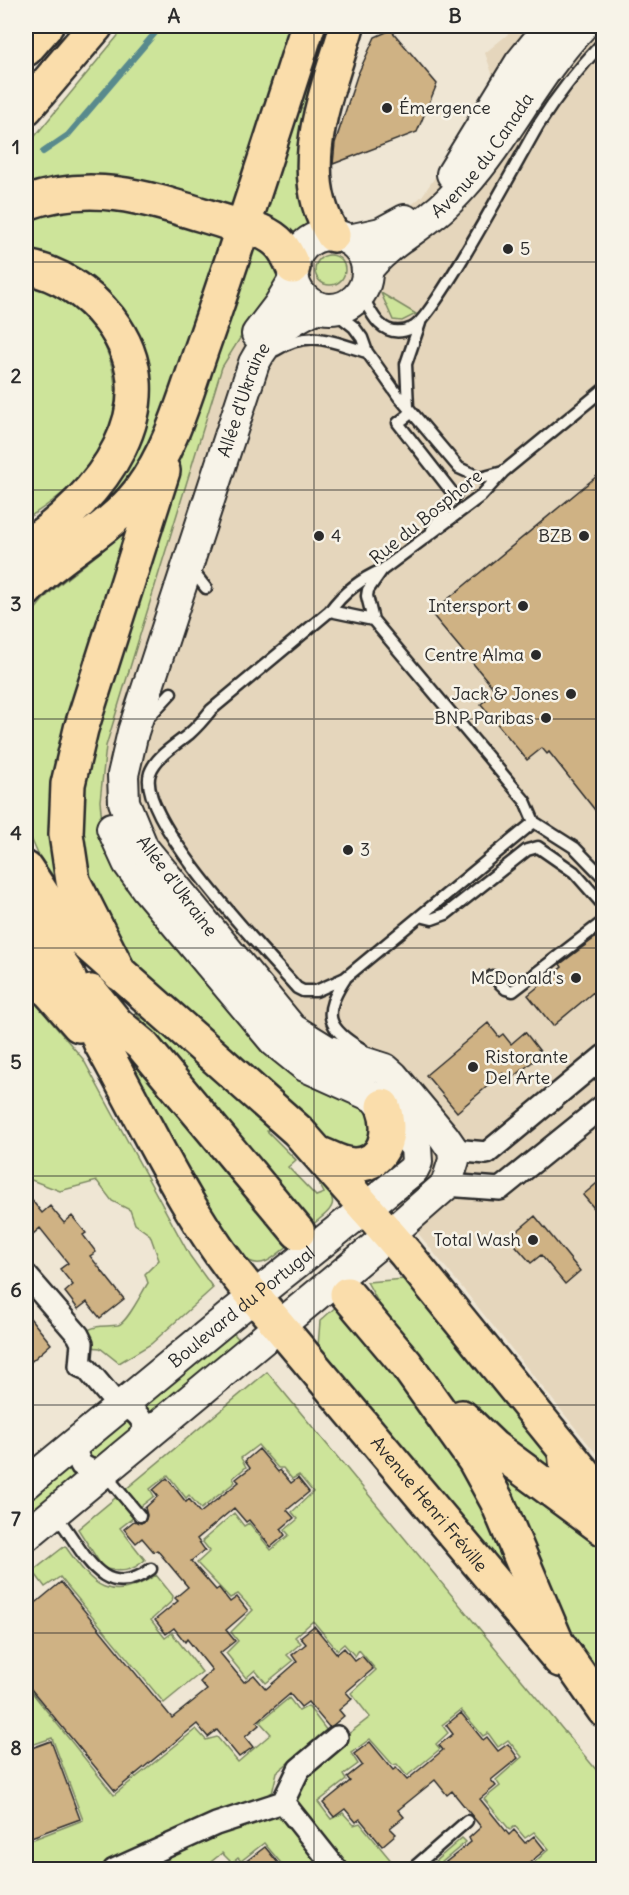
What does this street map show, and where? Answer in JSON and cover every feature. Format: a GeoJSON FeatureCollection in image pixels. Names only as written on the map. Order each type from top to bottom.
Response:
{"type":"FeatureCollection","features":[{"type":"Feature","properties":{"kind":"main road"},"geometry":{"type":"LineString","coordinates":[[26,49],[46,26]]}},
{"type":"Feature","properties":{"kind":"main road"},"geometry":{"type":"LineString","coordinates":[[26,108],[96,26]]}},
{"type":"Feature","properties":{"kind":"main road"},"geometry":{"type":"LineString","coordinates":[[26,590],[36,579],[121,511],[138,492],[160,458],[231,266],[308,26]]}},
{"type":"Feature","properties":{"kind":"main road"},"geometry":{"type":"LineString","coordinates":[[341,238],[319,207],[313,163],[315,138],[347,26]]}},
{"type":"Feature","properties":{"kind":"main road"},"geometry":{"type":"LineString","coordinates":[[26,203],[63,193],[114,192],[244,227],[275,238],[284,246],[294,273]]}},
{"type":"Feature","properties":{"kind":"main road"},"geometry":{"type":"LineString","coordinates":[[26,267],[43,270],[62,279],[79,290],[104,312],[127,350],[133,388],[127,430],[106,472],[72,511],[26,546]]}},
{"type":"Feature","properties":{"kind":"main road"},"geometry":{"type":"LineString","coordinates":[[120,974],[73,881],[66,834],[68,784],[81,729],[162,476],[174,425]]}},
{"type":"Feature","properties":{"kind":"main road"},"geometry":{"type":"LineString","coordinates":[[26,869],[58,918],[68,938],[127,1016],[142,1045]]}},
{"type":"Feature","properties":{"kind":"main road"},"geometry":{"type":"LineString","coordinates":[[26,917],[68,975],[84,984],[117,1024],[142,1045],[297,1232]]}},
{"type":"Feature","properties":{"kind":"main road"},"geometry":{"type":"LineString","coordinates":[[58,918],[76,931],[120,974],[298,1131],[318,1152],[389,1235],[565,1451],[568,1481],[596,1513]]}},
{"type":"Feature","properties":{"kind":"main road"},"geometry":{"type":"LineString","coordinates":[[26,971],[62,1004],[85,1032],[100,1042]]}},
{"type":"Feature","properties":{"kind":"main road","name":"Avenue Henri Fréville"},"geometry":{"type":"LineString","coordinates":[[68,975],[74,994],[94,1025],[100,1042],[182,1192],[230,1269],[603,1711]]}},
{"type":"Feature","properties":{"kind":"main road"},"geometry":{"type":"LineString","coordinates":[[318,1152],[342,1163],[354,1165],[373,1159],[381,1151],[389,1130],[383,1106]]}},
{"type":"Feature","properties":{"kind":"main road"},"geometry":{"type":"LineString","coordinates":[[347,1294],[406,1364],[475,1461],[497,1501],[557,1643],[603,1711]]}},
{"type":"Feature","properties":{"kind":"main road"},"geometry":{"type":"LineString","coordinates":[[406,1364],[493,1447],[596,1513]]}},
{"type":"Feature","properties":{"kind":"street","name":"Avenue du Canada"},"geometry":{"type":"LineString","coordinates":[[341,238],[381,233],[397,225],[436,194],[453,172],[520,63],[550,26]]}},
{"type":"Feature","properties":{"kind":"street","name":"Avenue du Canada"},"geometry":{"type":"LineString","coordinates":[[364,281],[376,258],[435,214],[464,185],[491,150],[547,66],[582,26]]}},
{"type":"Feature","properties":{"kind":"street","name":"Allée d'Ukraine"},"geometry":{"type":"LineString","coordinates":[[341,238],[322,236],[304,246],[279,305],[236,362],[225,384],[111,751],[107,800],[112,832],[128,863],[274,1041],[305,1066],[364,1091],[383,1106],[416,1147],[417,1162],[412,1170],[366,1208]]}},
{"type":"Feature","properties":{"kind":"street"},"geometry":{"type":"LineString","coordinates":[[341,238],[362,253],[364,281]]}},
{"type":"Feature","properties":{"kind":"street"},"geometry":{"type":"LineString","coordinates":[[294,273],[302,296],[324,308]]}},
{"type":"Feature","properties":{"kind":"street","name":"Allée d'Ukraine"},"geometry":{"type":"LineString","coordinates":[[364,281],[349,304],[324,308],[277,330],[261,349],[249,376],[133,732],[123,775],[124,802],[143,848],[292,1029],[326,1050],[385,1070]]}},
{"type":"Feature","properties":{"kind":"street"},"geometry":{"type":"LineString","coordinates":[[453,1150],[487,1153],[603,1056]]}},
{"type":"Feature","properties":{"kind":"street"},"geometry":{"type":"LineString","coordinates":[[385,1070],[453,1150],[453,1168],[446,1185],[389,1235]]}},
{"type":"Feature","properties":{"kind":"street"},"geometry":{"type":"LineString","coordinates":[[446,1185],[500,1189],[603,1105]]}},
{"type":"Feature","properties":{"kind":"street","name":"Boulevard du Portugal"},"geometry":{"type":"LineString","coordinates":[[26,1484],[254,1296],[366,1208]]}},
{"type":"Feature","properties":{"kind":"street","name":"Boulevard du Portugal"},"geometry":{"type":"LineString","coordinates":[[26,1536],[389,1235]]}},
{"type":"Feature","properties":{"kind":"street"},"geometry":{"type":"LineString","coordinates":[[26,1275],[78,1335],[82,1343],[80,1366],[87,1370],[119,1407],[127,1408],[138,1416],[143,1422],[145,1436]]}},
{"type":"Feature","properties":{"kind":"street"},"geometry":{"type":"LineString","coordinates":[[78,1442],[76,1452],[81,1465],[94,1472],[103,1472]]}},
{"type":"Feature","properties":{"kind":"street"},"geometry":{"type":"LineString","coordinates":[[114,1869],[216,1824],[283,1803],[299,1768],[337,1737]]}},
{"type":"Feature","properties":{"kind":"street"},"geometry":{"type":"LineString","coordinates":[[283,1803],[337,1869]]}},
{"type":"Feature","properties":{"kind":"lane"},"geometry":{"type":"LineString","coordinates":[[430,533],[455,496],[398,423],[410,411],[406,364],[420,324],[473,240],[539,124],[560,93],[603,41]]}},
{"type":"Feature","properties":{"kind":"lane"},"geometry":{"type":"LineString","coordinates":[[364,281],[372,315],[383,328],[398,332],[420,324]]}},
{"type":"Feature","properties":{"kind":"lane"},"geometry":{"type":"LineString","coordinates":[[324,308],[354,327],[362,338],[367,352],[410,411],[459,468],[481,478],[503,472]]}},
{"type":"Feature","properties":{"kind":"lane"},"geometry":{"type":"LineString","coordinates":[[249,376],[277,349],[301,339],[341,342],[367,352]]}},
{"type":"Feature","properties":{"kind":"lane","name":"Rue du Bosphore"},"geometry":{"type":"LineString","coordinates":[[374,620],[367,596],[382,570],[481,496],[503,472],[603,390]]}},
{"type":"Feature","properties":{"kind":"lane"},"geometry":{"type":"LineString","coordinates":[[188,565],[206,588]]}},
{"type":"Feature","properties":{"kind":"lane"},"geometry":{"type":"LineString","coordinates":[[382,570],[357,584],[338,600],[330,611],[211,710],[197,727],[160,758],[150,773],[148,784],[160,820],[172,840],[297,988],[303,991],[316,991],[345,978],[534,822]]}},
{"type":"Feature","properties":{"kind":"lane"},"geometry":{"type":"LineString","coordinates":[[330,611],[374,620],[525,801],[534,822],[575,848],[603,878]]}},
{"type":"Feature","properties":{"kind":"lane"},"geometry":{"type":"LineString","coordinates":[[133,732],[171,693]]}},
{"type":"Feature","properties":{"kind":"lane"},"geometry":{"type":"LineString","coordinates":[[420,916],[432,919],[446,914],[527,850],[538,846],[574,872],[603,906]]}},
{"type":"Feature","properties":{"kind":"lane"},"geometry":{"type":"LineString","coordinates":[[492,976],[506,989],[513,991],[603,921]]}},
{"type":"Feature","properties":{"kind":"lane"},"geometry":{"type":"LineString","coordinates":[[345,978],[331,1002],[333,1025],[342,1036],[372,1055],[385,1070]]}},
{"type":"Feature","properties":{"kind":"lane"},"geometry":{"type":"LineString","coordinates":[[103,1472],[140,1516]]}},
{"type":"Feature","properties":{"kind":"lane"},"geometry":{"type":"LineString","coordinates":[[54,1512],[102,1575],[124,1582],[139,1578],[151,1569]]}},
{"type":"Feature","properties":{"kind":"lane"},"geometry":{"type":"LineString","coordinates":[[411,1869],[467,1821]]}},
{"type":"Feature","properties":{"kind":"shaded area"},"geometry":{"type":"Polygon","coordinates":[[[518,26],[603,26],[603,1462],[283,1066],[103,831],[100,801],[106,746],[222,367],[261,307],[301,235],[315,228],[351,231],[409,207],[422,196],[497,88],[485,53],[518,26]]]}},
{"type":"Feature","properties":{"kind":"green space"},"geometry":{"type":"Polygon","coordinates":[[[126,26],[296,26],[232,217],[26,193],[26,147],[126,26]]]}},
{"type":"Feature","properties":{"kind":"green space"},"geometry":{"type":"Polygon","coordinates":[[[319,26],[339,26],[315,228],[297,240],[260,226],[319,26]]]}},
{"type":"Feature","properties":{"kind":"green space"},"geometry":{"type":"Polygon","coordinates":[[[105,202],[229,231],[196,327],[138,474],[26,577],[26,559],[95,503],[133,342],[26,255],[26,217],[105,202]]]}},
{"type":"Feature","properties":{"kind":"green space"},"geometry":{"type":"Polygon","coordinates":[[[254,239],[285,266],[222,367],[106,746],[100,801],[103,832],[376,1118],[367,1147],[337,1150],[125,963],[104,936],[72,812],[165,492],[254,239]]]}},
{"type":"Feature","properties":{"kind":"green space"},"geometry":{"type":"Polygon","coordinates":[[[330,255],[336,256],[344,264],[344,276],[336,284],[330,285],[324,284],[316,276],[315,270],[316,264],[324,256],[330,255]]]}},
{"type":"Feature","properties":{"kind":"green space"},"geometry":{"type":"Polygon","coordinates":[[[26,285],[56,294],[74,306],[89,321],[101,338],[109,358],[114,378],[115,399],[113,420],[107,440],[92,464],[60,495],[26,519],[26,285]]]}},
{"type":"Feature","properties":{"kind":"green space"},"geometry":{"type":"Polygon","coordinates":[[[381,293],[416,314],[402,321],[393,320],[381,293]]]}},
{"type":"Feature","properties":{"kind":"green space"},"geometry":{"type":"Polygon","coordinates":[[[139,510],[57,882],[38,854],[26,827],[26,625],[42,601],[63,581],[109,545],[139,510]]]}},
{"type":"Feature","properties":{"kind":"green space"},"geometry":{"type":"Polygon","coordinates":[[[26,995],[83,1059],[190,1256],[213,1288],[151,1344],[119,1363],[100,1348],[89,1347],[86,1331],[95,1327],[122,1323],[148,1283],[145,1274],[159,1260],[150,1235],[135,1224],[130,1210],[112,1201],[97,1181],[60,1191],[26,1178],[26,995]]]}},
{"type":"Feature","properties":{"kind":"green space"},"geometry":{"type":"Polygon","coordinates":[[[137,1006],[274,1124],[267,1131],[296,1160],[288,1167],[316,1196],[324,1193],[320,1179],[331,1194],[332,1205],[325,1214],[312,1225],[135,1012],[137,1006]]]}},
{"type":"Feature","properties":{"kind":"green space"},"geometry":{"type":"Polygon","coordinates":[[[129,1052],[289,1245],[275,1256],[266,1262],[255,1263],[249,1261],[238,1251],[186,1168],[127,1060],[129,1052]]]}},
{"type":"Feature","properties":{"kind":"green space"},"geometry":{"type":"Polygon","coordinates":[[[405,1279],[542,1440],[555,1482],[462,1413],[404,1349],[367,1282],[405,1279]]]}},
{"type":"Feature","properties":{"kind":"green space"},"geometry":{"type":"Polygon","coordinates":[[[339,1304],[446,1436],[542,1626],[318,1347],[320,1321],[339,1304]]]}},
{"type":"Feature","properties":{"kind":"green space"},"geometry":{"type":"Polygon","coordinates":[[[229,1328],[241,1342],[153,1420],[138,1406],[229,1328]]]}},
{"type":"Feature","properties":{"kind":"green space"},"geometry":{"type":"Polygon","coordinates":[[[267,1372],[603,1778],[603,1869],[527,1869],[549,1849],[534,1832],[525,1838],[515,1826],[510,1830],[484,1799],[500,1786],[496,1780],[522,1757],[508,1740],[498,1747],[488,1733],[483,1736],[461,1710],[442,1725],[448,1733],[436,1744],[440,1749],[407,1776],[397,1764],[393,1765],[370,1739],[351,1753],[358,1764],[343,1775],[346,1780],[318,1802],[331,1819],[343,1813],[354,1825],[360,1823],[398,1869],[344,1869],[290,1804],[305,1768],[370,1717],[351,1693],[376,1670],[359,1650],[355,1656],[344,1644],[337,1650],[313,1621],[295,1637],[301,1643],[287,1655],[293,1661],[266,1683],[255,1670],[246,1678],[226,1653],[238,1641],[231,1632],[253,1610],[238,1594],[230,1598],[197,1563],[210,1551],[202,1541],[234,1513],[244,1526],[249,1523],[271,1550],[289,1535],[285,1530],[298,1519],[292,1512],[313,1492],[299,1475],[292,1479],[283,1468],[278,1468],[258,1445],[241,1458],[246,1467],[233,1478],[235,1482],[201,1509],[189,1495],[186,1498],[168,1475],[150,1489],[154,1496],[140,1507],[142,1511],[120,1528],[145,1560],[126,1570],[115,1571],[103,1568],[78,1529],[267,1372]]]}},
{"type":"Feature","properties":{"kind":"green space"},"geometry":{"type":"Polygon","coordinates":[[[128,1416],[136,1429],[117,1453],[87,1463],[84,1443],[128,1416]]]}},
{"type":"Feature","properties":{"kind":"green space"},"geometry":{"type":"Polygon","coordinates":[[[475,1442],[603,1541],[603,1687],[581,1656],[475,1442]]]}},
{"type":"Feature","properties":{"kind":"green space"},"geometry":{"type":"Polygon","coordinates":[[[68,1454],[86,1477],[26,1528],[26,1490],[68,1454]]]}},
{"type":"Feature","properties":{"kind":"green space"},"geometry":{"type":"Polygon","coordinates":[[[65,1546],[85,1572],[104,1587],[126,1588],[140,1584],[156,1575],[173,1596],[172,1601],[151,1620],[165,1638],[172,1633],[202,1672],[164,1703],[60,1577],[45,1587],[33,1571],[65,1546]]]}},
{"type":"Feature","properties":{"kind":"green space"},"geometry":{"type":"Polygon","coordinates":[[[26,1685],[114,1795],[196,1729],[206,1740],[217,1737],[238,1762],[271,1734],[260,1722],[289,1698],[299,1711],[308,1706],[327,1731],[277,1772],[271,1798],[104,1869],[41,1869],[26,1865],[26,1842],[83,1820],[52,1738],[26,1747],[26,1685]]]}},
{"type":"Feature","properties":{"kind":"green space"},"geometry":{"type":"Polygon","coordinates":[[[282,1810],[331,1869],[286,1869],[264,1843],[241,1861],[238,1858],[232,1863],[222,1853],[202,1869],[132,1870],[282,1810]]]}},
{"type":"Feature","properties":{"kind":"green space"},"geometry":{"type":"Polygon","coordinates":[[[462,1838],[466,1842],[441,1863],[445,1869],[425,1870],[462,1838]]]}},
{"type":"Feature","properties":{"kind":"building","name":"Émergence"},"geometry":{"type":"Polygon","coordinates":[[[391,30],[437,84],[417,132],[333,164],[335,143],[357,76],[375,37],[391,30]]]}},
{"type":"Feature","properties":{"kind":"building","name":"Centre Alma"},"geometry":{"type":"Polygon","coordinates":[[[603,471],[603,802],[595,810],[549,752],[547,754],[542,748],[527,760],[481,704],[496,691],[431,613],[603,471]]]}},
{"type":"Feature","properties":{"kind":"building","name":"McDonald's"},"geometry":{"type":"Polygon","coordinates":[[[603,932],[603,984],[553,1026],[528,995],[562,967],[560,964],[603,932]]]}},
{"type":"Feature","properties":{"kind":"building","name":"Ristorante Del Arte"},"geometry":{"type":"Polygon","coordinates":[[[488,1023],[499,1037],[503,1034],[511,1044],[525,1032],[542,1054],[509,1081],[503,1073],[457,1112],[426,1075],[488,1023]]]}},
{"type":"Feature","properties":{"kind":"building"},"geometry":{"type":"Polygon","coordinates":[[[603,1178],[603,1219],[583,1195],[603,1178]]]}},
{"type":"Feature","properties":{"kind":"building"},"geometry":{"type":"Polygon","coordinates":[[[26,1193],[42,1213],[50,1206],[64,1223],[72,1216],[86,1233],[83,1235],[96,1252],[90,1256],[124,1299],[100,1318],[87,1302],[78,1309],[65,1292],[73,1285],[60,1269],[68,1263],[40,1228],[26,1240],[26,1193]]]}},
{"type":"Feature","properties":{"kind":"building"},"geometry":{"type":"Polygon","coordinates":[[[535,1216],[580,1271],[565,1284],[541,1255],[531,1263],[509,1238],[535,1216]]]}},
{"type":"Feature","properties":{"kind":"building"},"geometry":{"type":"Polygon","coordinates":[[[26,1313],[51,1344],[26,1366],[26,1313]]]}},
{"type":"Feature","properties":{"kind":"building"},"geometry":{"type":"Polygon","coordinates":[[[259,1449],[278,1472],[280,1470],[291,1483],[298,1478],[309,1492],[287,1510],[294,1518],[281,1529],[285,1535],[271,1547],[249,1520],[246,1522],[234,1508],[197,1539],[205,1550],[191,1561],[216,1590],[219,1588],[230,1602],[237,1597],[248,1611],[226,1630],[235,1641],[220,1653],[244,1682],[254,1675],[266,1689],[297,1662],[292,1655],[306,1644],[300,1637],[314,1626],[337,1654],[344,1648],[355,1661],[362,1656],[373,1669],[346,1692],[352,1699],[339,1710],[344,1716],[332,1726],[329,1727],[308,1702],[301,1707],[290,1694],[257,1722],[259,1725],[245,1737],[253,1747],[239,1757],[217,1730],[208,1737],[197,1724],[115,1791],[26,1683],[26,1611],[61,1582],[172,1718],[207,1690],[200,1682],[212,1670],[187,1639],[185,1642],[174,1628],[166,1634],[155,1620],[178,1601],[175,1598],[188,1587],[157,1550],[154,1552],[142,1538],[136,1543],[124,1529],[134,1521],[141,1523],[145,1521],[147,1515],[145,1508],[158,1496],[153,1490],[167,1478],[186,1502],[189,1499],[200,1513],[239,1482],[236,1479],[250,1468],[245,1461],[259,1449]]]}},
{"type":"Feature","properties":{"kind":"building"},"geometry":{"type":"Polygon","coordinates":[[[461,1713],[483,1740],[487,1737],[498,1751],[508,1744],[518,1758],[491,1780],[496,1786],[480,1799],[509,1835],[514,1830],[525,1843],[534,1836],[545,1850],[522,1869],[437,1869],[471,1842],[469,1838],[481,1827],[452,1791],[447,1795],[435,1780],[398,1810],[404,1817],[390,1828],[396,1834],[382,1846],[360,1819],[356,1822],[345,1809],[334,1817],[323,1803],[350,1781],[347,1777],[362,1765],[354,1754],[370,1742],[393,1770],[396,1768],[407,1780],[443,1750],[439,1745],[453,1734],[446,1725],[461,1713]]]}},
{"type":"Feature","properties":{"kind":"building"},"geometry":{"type":"Polygon","coordinates":[[[51,1741],[80,1819],[26,1839],[26,1750],[51,1741]]]}},
{"type":"Feature","properties":{"kind":"building"},"geometry":{"type":"Polygon","coordinates":[[[265,1847],[283,1869],[236,1869],[265,1847]]]}},
{"type":"Feature","properties":{"kind":"waterway"},"geometry":{"type":"LineString","coordinates":[[43,152],[68,135],[161,26]]}},
{"type":"Feature","properties":{"kind":"tunnel"},"geometry":{"type":"LineString","coordinates":[[298,1232],[347,1294]]}},
{"type":"Feature","properties":{"kind":"place","name":"Émergence"},"geometry":{"type":"Point","coordinates":[387,108]}},
{"type":"Feature","properties":{"kind":"place","name":"5"},"geometry":{"type":"Point","coordinates":[508,249]}},
{"type":"Feature","properties":{"kind":"place","name":"4"},"geometry":{"type":"Point","coordinates":[319,536]}},
{"type":"Feature","properties":{"kind":"place","name":"BZB"},"geometry":{"type":"Point","coordinates":[584,536]}},
{"type":"Feature","properties":{"kind":"place","name":"Intersport"},"geometry":{"type":"Point","coordinates":[523,606]}},
{"type":"Feature","properties":{"kind":"place","name":"Centre Alma"},"geometry":{"type":"Point","coordinates":[536,655]}},
{"type":"Feature","properties":{"kind":"place","name":"Jack & Jones"},"geometry":{"type":"Point","coordinates":[571,694]}},
{"type":"Feature","properties":{"kind":"place","name":"BNP Paribas"},"geometry":{"type":"Point","coordinates":[546,718]}},
{"type":"Feature","properties":{"kind":"place","name":"3"},"geometry":{"type":"Point","coordinates":[348,850]}},
{"type":"Feature","properties":{"kind":"place","name":"McDonald's"},"geometry":{"type":"Point","coordinates":[576,978]}},
{"type":"Feature","properties":{"kind":"place","name":"Ristorante Del Arte"},"geometry":{"type":"Point","coordinates":[473,1067]}},
{"type":"Feature","properties":{"kind":"place","name":"Total Wash"},"geometry":{"type":"Point","coordinates":[533,1240]}}]}
